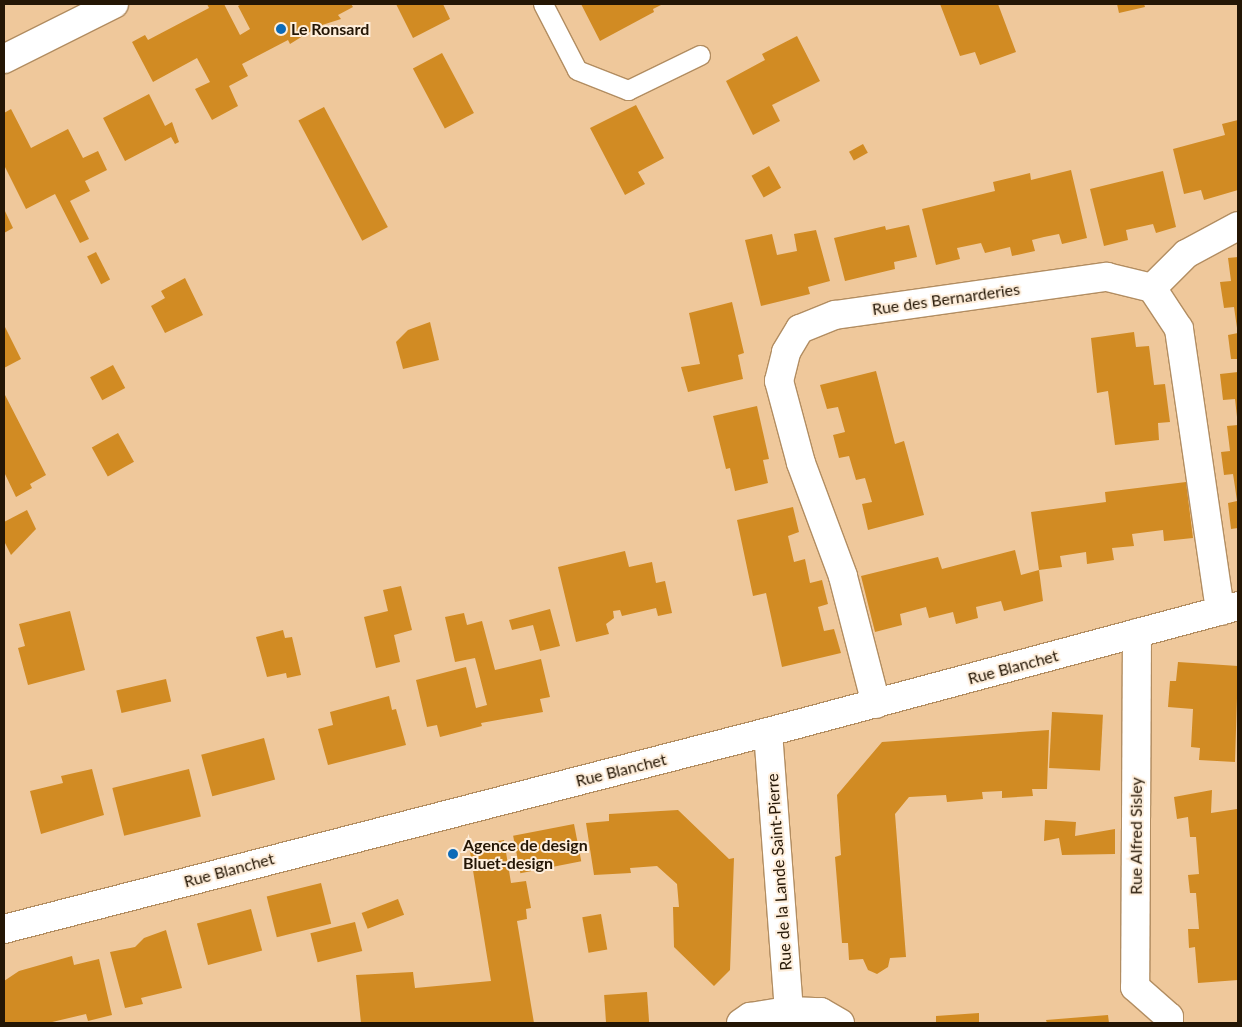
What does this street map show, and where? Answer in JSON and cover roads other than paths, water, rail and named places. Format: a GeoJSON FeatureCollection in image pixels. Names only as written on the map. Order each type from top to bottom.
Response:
{"type":"FeatureCollection","features":[{"type":"Feature","properties":{"kind":"street"},"geometry":{"type":"LineString","coordinates":[[4,59],[114,4]]}},
{"type":"Feature","properties":{"kind":"street"},"geometry":{"type":"LineString","coordinates":[[1229,609],[1179,329],[1152,288],[1186,254],[1238,226]]}},
{"type":"Feature","properties":{"kind":"street","name":"Rue des Bernarderies"},"geometry":{"type":"LineString","coordinates":[[876,704],[843,576],[800,463],[779,381],[786,352],[800,328],[836,315],[1107,276],[1152,288]]}},
{"type":"Feature","properties":{"kind":"street","name":"Rue Blanchet"},"geometry":{"type":"LineString","coordinates":[[4,929],[876,704],[1229,609]]}},
{"type":"Feature","properties":{"kind":"street","name":"Rue Alfred Sisley"},"geometry":{"type":"LineString","coordinates":[[1138,633],[1135,987],[1169,1017],[1169,1023]]}},
{"type":"Feature","properties":{"kind":"street","name":"Rue de la Lande Saint-Pierre"},"geometry":{"type":"LineString","coordinates":[[768,732],[789,1011]]}},
{"type":"Feature","properties":{"kind":"street"},"geometry":{"type":"LineString","coordinates":[[741,1023],[750,1017],[789,1011],[821,1012],[840,1023]]}},
{"type":"Feature","properties":{"kind":"lane"},"geometry":{"type":"LineString","coordinates":[[543,4],[578,70],[628,90],[700,55]]}},
{"type":"Feature","properties":{"kind":"place","name":"Le Ronsard"},"geometry":{"type":"Point","coordinates":[281,29]}},
{"type":"Feature","properties":{"kind":"place","name":"Agence de design Bluet-design"},"geometry":{"type":"Point","coordinates":[453,854]}}]}
